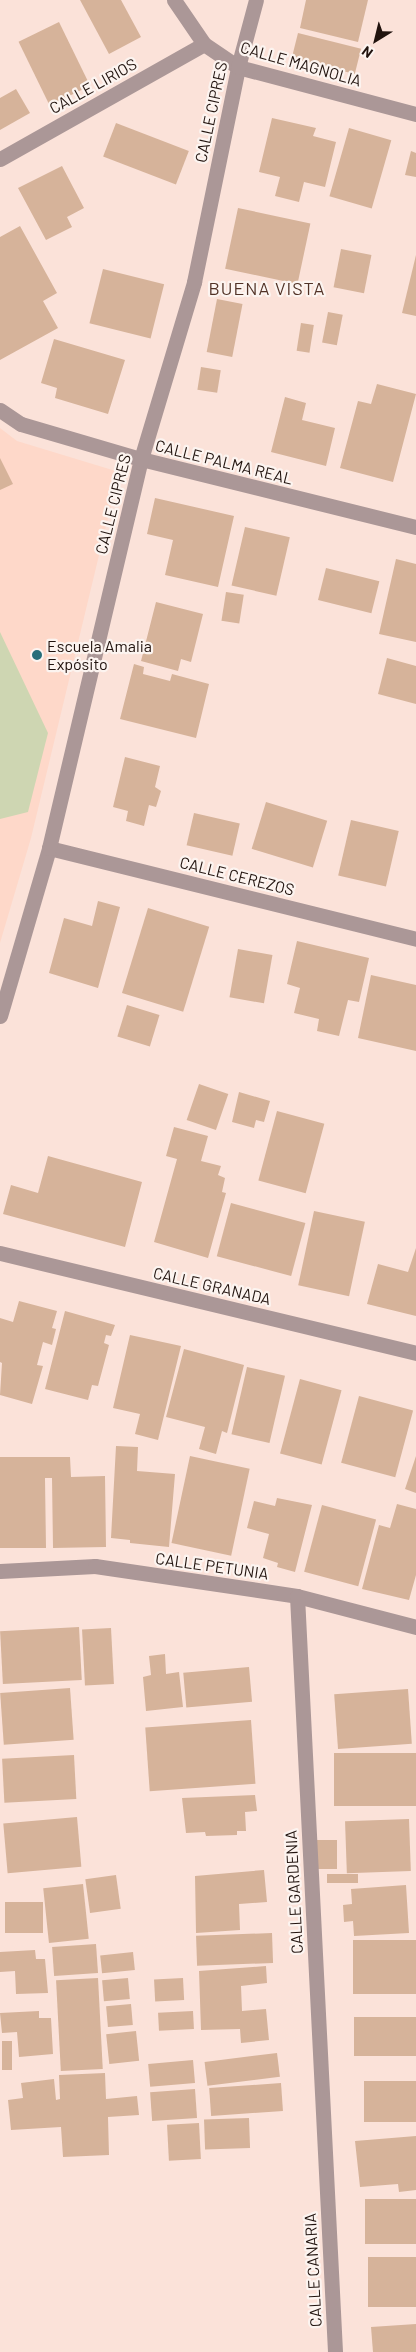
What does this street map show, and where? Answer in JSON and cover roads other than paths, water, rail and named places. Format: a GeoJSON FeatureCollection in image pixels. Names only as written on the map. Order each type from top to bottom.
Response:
{"type":"FeatureCollection","features":[{"type":"Feature","properties":{"kind":"street","name":"CALLE MAGNOLIA"},"geometry":{"type":"LineString","coordinates":[[174,0],[204,44],[238,67],[416,114]]}},
{"type":"Feature","properties":{"kind":"street","name":"CALLE CIPRES"},"geometry":{"type":"LineString","coordinates":[[0,1016],[49,848],[141,459],[194,282],[238,67],[256,0]]}},
{"type":"Feature","properties":{"kind":"street","name":"CALLE LIRIOS"},"geometry":{"type":"LineString","coordinates":[[0,159],[204,44]]}},
{"type":"Feature","properties":{"kind":"street","name":"CALLE PALMA REAL"},"geometry":{"type":"LineString","coordinates":[[0,410],[21,424],[141,459],[416,527]]}},
{"type":"Feature","properties":{"kind":"street","name":"CALLE CEREZOS"},"geometry":{"type":"LineString","coordinates":[[49,848],[416,939]]}},
{"type":"Feature","properties":{"kind":"street","name":"CALLE GRANADA"},"geometry":{"type":"LineString","coordinates":[[0,1253],[416,1353]]}},
{"type":"Feature","properties":{"kind":"street","name":"CALLE PETUNIA"},"geometry":{"type":"LineString","coordinates":[[0,1571],[95,1566],[297,1596],[416,1627]]}},
{"type":"Feature","properties":{"kind":"street","name":"CALLE GARDENIA"},"geometry":{"type":"LineString","coordinates":[[297,1596],[326,2187]]}},
{"type":"Feature","properties":{"kind":"street","name":"CALLE CANARIA"},"geometry":{"type":"LineString","coordinates":[[326,2187],[335,2352]]}},
{"type":"Feature","properties":{"kind":"place","name":"Escuela Amalia Expósito"},"geometry":{"type":"Point","coordinates":[37,655]}},
{"type":"Feature","properties":{"kind":"district","name":"BUENA VISTA"},"geometry":{"type":"Point","coordinates":[267,288]}}]}
